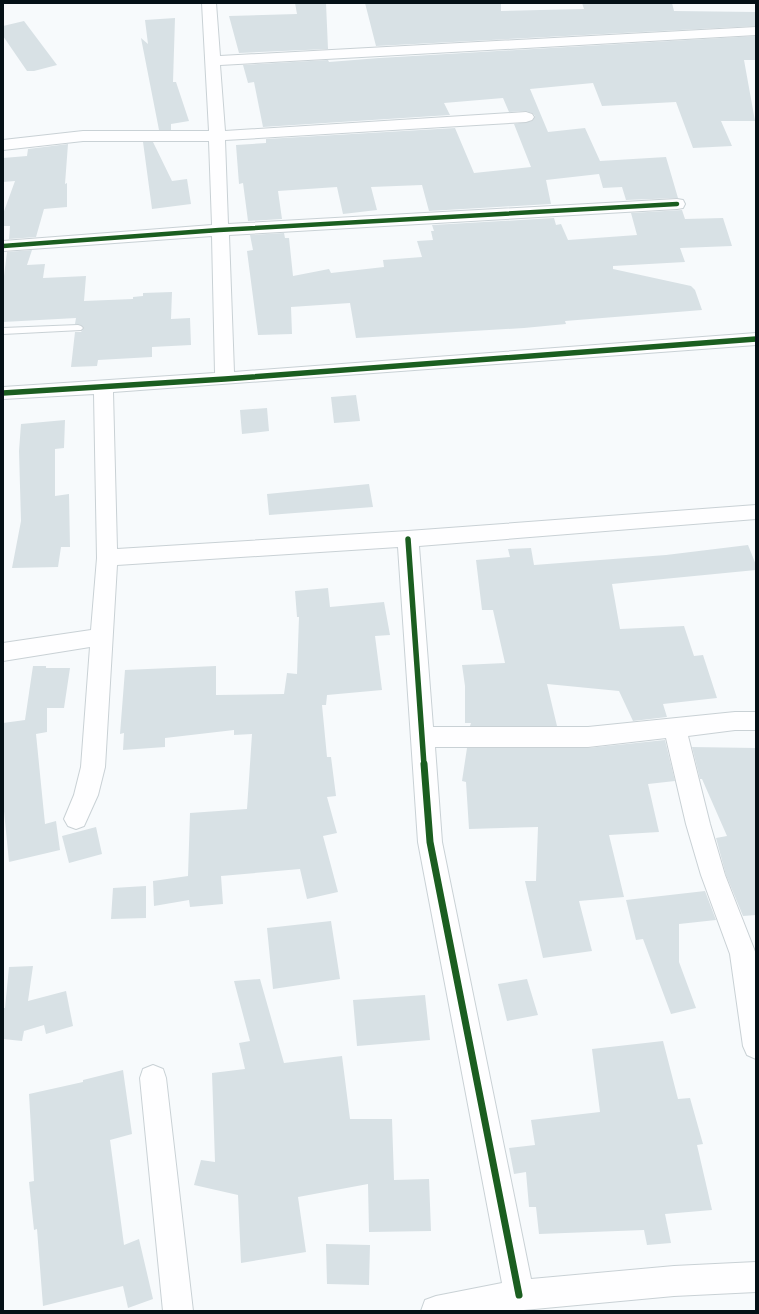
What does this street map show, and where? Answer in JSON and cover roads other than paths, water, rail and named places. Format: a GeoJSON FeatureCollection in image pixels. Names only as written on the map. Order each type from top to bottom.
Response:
{"type":"FeatureCollection","features":[{"type":"Feature","properties":{"kind":"street"},"geometry":{"type":"LineString","coordinates":[[209,3],[217,136],[225,379]]}},
{"type":"Feature","properties":{"kind":"street"},"geometry":{"type":"LineString","coordinates":[[212,61],[713,35],[756,31]]}},
{"type":"Feature","properties":{"kind":"street"},"geometry":{"type":"LineString","coordinates":[[3,145],[84,136],[217,136],[526,117]]}},
{"type":"Feature","properties":{"kind":"street"},"geometry":{"type":"LineString","coordinates":[[3,246],[219,230],[677,204]]}},
{"type":"Feature","properties":{"kind":"street"},"geometry":{"type":"LineString","coordinates":[[3,393],[225,379],[756,339]]}},
{"type":"Feature","properties":{"kind":"street"},"geometry":{"type":"LineString","coordinates":[[76,820],[86,795],[93,767],[107,558],[103,386]]}},
{"type":"Feature","properties":{"kind":"street"},"geometry":{"type":"LineString","coordinates":[[107,558],[408,539],[756,512]]}},
{"type":"Feature","properties":{"kind":"street"},"geometry":{"type":"LineString","coordinates":[[408,539],[430,842],[519,1295]]}},
{"type":"Feature","properties":{"kind":"street"},"geometry":{"type":"LineString","coordinates":[[3,652],[102,637]]}},
{"type":"Feature","properties":{"kind":"street"},"geometry":{"type":"LineString","coordinates":[[422,737],[588,737],[735,721],[756,721]]}},
{"type":"Feature","properties":{"kind":"street"},"geometry":{"type":"LineString","coordinates":[[675,728],[698,824],[713,875],[743,954],[756,1046]]}},
{"type":"Feature","properties":{"kind":"street"},"geometry":{"type":"LineString","coordinates":[[153,1078],[178,1311]]}},
{"type":"Feature","properties":{"kind":"street"},"geometry":{"type":"LineString","coordinates":[[436,1311],[519,1295],[674,1281],[756,1277]]}},
{"type":"Feature","properties":{"kind":"lane"},"geometry":{"type":"LineString","coordinates":[[3,331],[78,328]]}}]}
